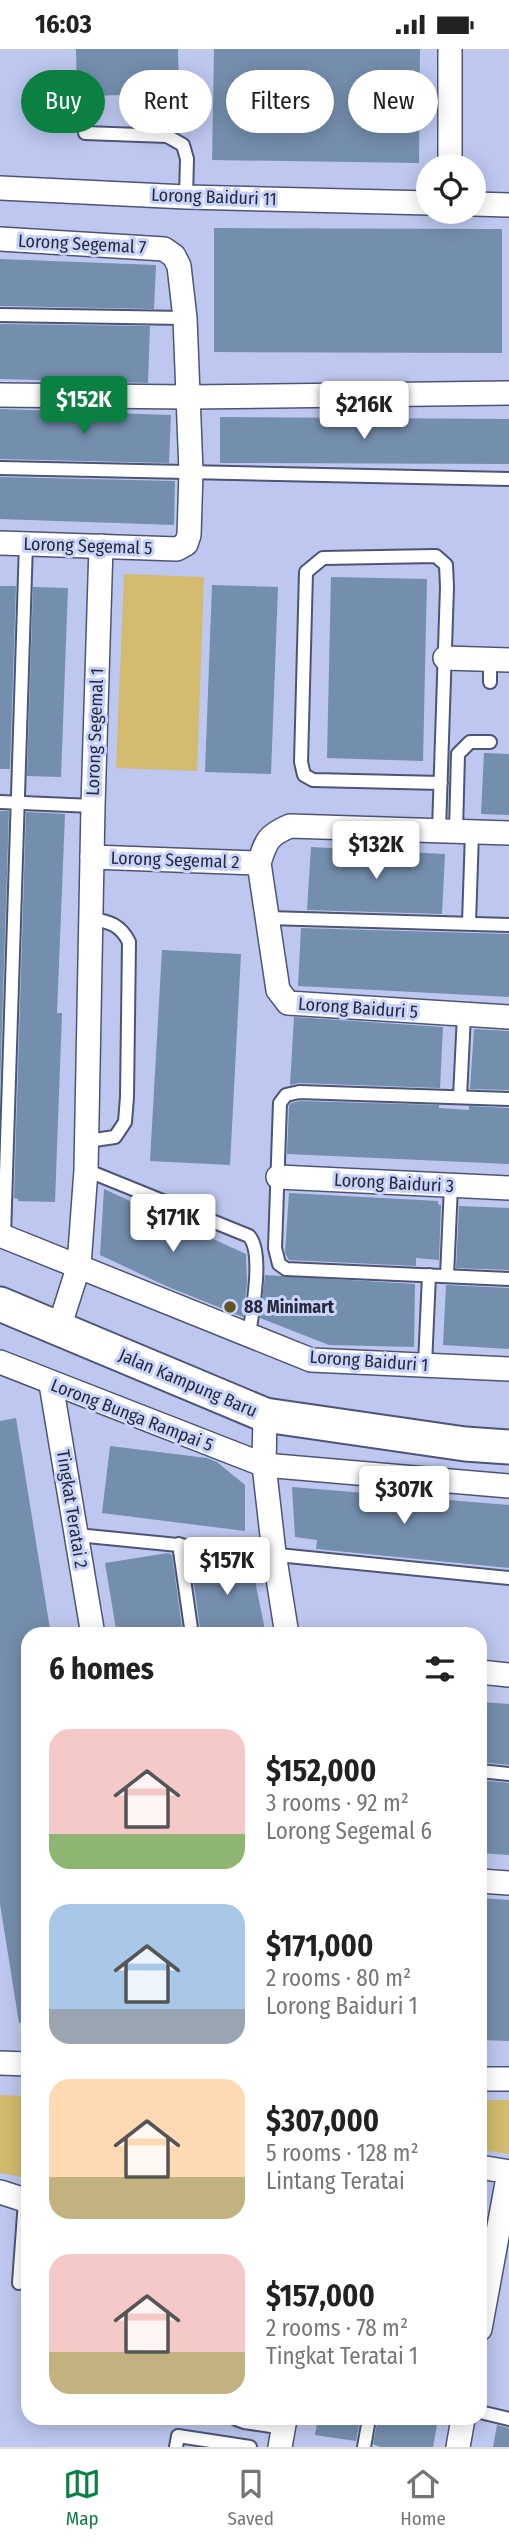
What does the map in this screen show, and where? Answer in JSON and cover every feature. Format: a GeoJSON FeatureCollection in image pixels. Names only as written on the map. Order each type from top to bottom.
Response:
{"type":"FeatureCollection","features":[{"type":"Feature","properties":{"kind":"street"},"geometry":{"type":"LineString","coordinates":[[450,49],[450,154]]}},
{"type":"Feature","properties":{"kind":"street","name":"Lorong Baiduri 11"},"geometry":{"type":"LineString","coordinates":[[0,188],[186,197],[416,203]]}},
{"type":"Feature","properties":{"kind":"street"},"geometry":{"type":"LineString","coordinates":[[486,204],[509,205]]}},
{"type":"Feature","properties":{"kind":"street","name":"Lorong Segemal 7"},"geometry":{"type":"LineString","coordinates":[[0,239],[164,249],[174,256],[179,266],[185,318]]}},
{"type":"Feature","properties":{"kind":"street"},"geometry":{"type":"LineString","coordinates":[[185,318],[191,472]]}},
{"type":"Feature","properties":{"kind":"street"},"geometry":{"type":"LineString","coordinates":[[0,395],[188,397],[509,393]]}},
{"type":"Feature","properties":{"kind":"street","name":"Lorong Segemal 5"},"geometry":{"type":"LineString","coordinates":[[0,543],[177,549],[186,544],[190,535],[191,472]]}},
{"type":"Feature","properties":{"kind":"street","name":"Lorong Segemal 1"},"geometry":{"type":"LineString","coordinates":[[60,1328],[79,1265],[86,1170],[101,546]]}},
{"type":"Feature","properties":{"kind":"street"},"geometry":{"type":"LineString","coordinates":[[445,658],[496,667]]}},
{"type":"Feature","properties":{"kind":"street"},"geometry":{"type":"LineString","coordinates":[[262,853],[274,832],[290,826],[509,833]]}},
{"type":"Feature","properties":{"kind":"street","name":"Lorong Segemal 2"},"geometry":{"type":"LineString","coordinates":[[92,857],[262,853]]}},
{"type":"Feature","properties":{"kind":"street","name":"Lorong Baiduri 5"},"geometry":{"type":"LineString","coordinates":[[262,853],[278,991],[288,1003],[509,1017]]}},
{"type":"Feature","properties":{"kind":"street","name":"Lorong Baiduri 3"},"geometry":{"type":"LineString","coordinates":[[278,1177],[509,1188]]}},
{"type":"Feature","properties":{"kind":"street","name":"Lorong Baiduri 1"},"geometry":{"type":"LineString","coordinates":[[2,1235],[311,1360],[509,1369]]}},
{"type":"Feature","properties":{"kind":"street","name":"Jalan Kampung Baru"},"geometry":{"type":"LineString","coordinates":[[0,1304],[265,1415],[453,1442],[509,1447]]}},
{"type":"Feature","properties":{"kind":"street","name":"Lorong Bunga Rampai 5"},"geometry":{"type":"LineString","coordinates":[[0,1362],[264,1465],[509,1486]]}},
{"type":"Feature","properties":{"kind":"street","name":"Tingkat Teratai 2"},"geometry":{"type":"LineString","coordinates":[[51,1384],[92,1627]]}},
{"type":"Feature","properties":{"kind":"street"},"geometry":{"type":"LineString","coordinates":[[265,1415],[264,1465],[286,1627]]}},
{"type":"Feature","properties":{"kind":"street"},"geometry":{"type":"LineString","coordinates":[[487,1673],[509,1675]]}},
{"type":"Feature","properties":{"kind":"street"},"geometry":{"type":"LineString","coordinates":[[487,1881],[509,1883]]}},
{"type":"Feature","properties":{"kind":"street"},"geometry":{"type":"LineString","coordinates":[[0,2063],[21,2064]]}},
{"type":"Feature","properties":{"kind":"street"},"geometry":{"type":"LineString","coordinates":[[487,2079],[509,2079]]}},
{"type":"Feature","properties":{"kind":"street"},"geometry":{"type":"LineString","coordinates":[[487,2168],[509,2172],[487,2291]]}},
{"type":"Feature","properties":{"kind":"street"},"geometry":{"type":"LineString","coordinates":[[0,2192],[21,2199]]}},
{"type":"Feature","properties":{"kind":"street"},"geometry":{"type":"LineString","coordinates":[[458,2447],[462,2425]]}},
{"type":"Feature","properties":{"kind":"lane"},"geometry":{"type":"LineString","coordinates":[[85,133],[167,136],[183,145],[187,159],[186,197]]}},
{"type":"Feature","properties":{"kind":"lane"},"geometry":{"type":"LineString","coordinates":[[0,315],[185,318]]}},
{"type":"Feature","properties":{"kind":"lane"},"geometry":{"type":"LineString","coordinates":[[0,468],[509,479]]}},
{"type":"Feature","properties":{"kind":"lane"},"geometry":{"type":"LineString","coordinates":[[2,1235],[5,998],[17,803],[26,543]]}},
{"type":"Feature","properties":{"kind":"lane"},"geometry":{"type":"LineString","coordinates":[[441,783],[313,779],[304,775],[301,762],[306,572],[323,558],[436,556],[446,565],[441,783],[456,831],[469,923]]}},
{"type":"Feature","properties":{"kind":"lane"},"geometry":{"type":"LineString","coordinates":[[456,831],[458,754],[470,742],[490,741]]}},
{"type":"Feature","properties":{"kind":"lane"},"geometry":{"type":"LineString","coordinates":[[0,802],[93,806]]}},
{"type":"Feature","properties":{"kind":"lane"},"geometry":{"type":"LineString","coordinates":[[87,1141],[115,1137],[125,1122],[127,1097],[129,942],[116,924],[91,918]]}},
{"type":"Feature","properties":{"kind":"lane"},"geometry":{"type":"LineString","coordinates":[[268,918],[509,925]]}},
{"type":"Feature","properties":{"kind":"lane"},"geometry":{"type":"LineString","coordinates":[[460,1097],[464,1015]]}},
{"type":"Feature","properties":{"kind":"lane"},"geometry":{"type":"LineString","coordinates":[[509,1099],[299,1092],[286,1095],[280,1103],[275,1248],[279,1264],[286,1269],[509,1279]]}},
{"type":"Feature","properties":{"kind":"lane"},"geometry":{"type":"LineString","coordinates":[[86,1170],[248,1236],[254,1242],[256,1262],[249,1335]]}},
{"type":"Feature","properties":{"kind":"lane"},"geometry":{"type":"LineString","coordinates":[[447,1276],[452,1186]]}},
{"type":"Feature","properties":{"kind":"lane"},"geometry":{"type":"LineString","coordinates":[[425,1365],[429,1275]]}},
{"type":"Feature","properties":{"kind":"lane"},"geometry":{"type":"LineString","coordinates":[[77,1535],[509,1577]]}},
{"type":"Feature","properties":{"kind":"lane"},"geometry":{"type":"LineString","coordinates":[[179,1544],[191,1627]]}},
{"type":"Feature","properties":{"kind":"lane"},"geometry":{"type":"LineString","coordinates":[[487,1772],[509,1774]]}},
{"type":"Feature","properties":{"kind":"lane"},"geometry":{"type":"LineString","coordinates":[[19,2283],[21,2260]]}},
{"type":"Feature","properties":{"kind":"lane"},"geometry":{"type":"LineString","coordinates":[[487,2414],[509,2419]]}},
{"type":"Feature","properties":{"kind":"lane"},"geometry":{"type":"LineString","coordinates":[[257,2425],[283,2431]]}},
{"type":"Feature","properties":{"kind":"lane"},"geometry":{"type":"LineString","coordinates":[[364,2447],[368,2425]]}},
{"type":"Feature","properties":{"kind":"lane"},"geometry":{"type":"LineString","coordinates":[[176,2447],[178,2436],[250,2447]]}},
{"type":"Feature","properties":{"kind":"shaded area"},"geometry":{"type":"Polygon","coordinates":[[[124,574],[204,577],[197,771],[116,768],[124,574]]]}},
{"type":"Feature","properties":{"kind":"shaded area"},"geometry":{"type":"Polygon","coordinates":[[[0,2095],[21,2096],[21,2177],[0,2173],[0,2095]]]}},
{"type":"Feature","properties":{"kind":"shaded area"},"geometry":{"type":"Polygon","coordinates":[[[487,2100],[509,2100],[509,2154],[487,2151],[487,2100]]]}},
{"type":"Feature","properties":{"kind":"building"},"geometry":{"type":"Polygon","coordinates":[[[76,49],[178,49],[178,70],[119,70],[119,95],[105,95],[105,70],[76,70],[76,49]]]}},
{"type":"Feature","properties":{"kind":"building"},"geometry":{"type":"Polygon","coordinates":[[[214,49],[420,49],[420,70],[348,70],[348,133],[419,133],[416,163],[212,160],[214,49]]]}},
{"type":"Feature","properties":{"kind":"building"},"geometry":{"type":"Polygon","coordinates":[[[214,228],[502,229],[502,353],[214,352],[214,228]]]}},
{"type":"Feature","properties":{"kind":"building"},"geometry":{"type":"Polygon","coordinates":[[[0,259],[156,265],[154,309],[0,306],[0,259]]]}},
{"type":"Feature","properties":{"kind":"building"},"geometry":{"type":"Polygon","coordinates":[[[0,324],[150,326],[148,383],[0,379],[0,324]]]}},
{"type":"Feature","properties":{"kind":"building"},"geometry":{"type":"Polygon","coordinates":[[[0,409],[171,415],[169,463],[0,459],[0,409]]]}},
{"type":"Feature","properties":{"kind":"building"},"geometry":{"type":"Polygon","coordinates":[[[220,417],[509,419],[509,464],[220,463],[220,417]]]}},
{"type":"Feature","properties":{"kind":"building"},"geometry":{"type":"Polygon","coordinates":[[[0,477],[175,481],[174,525],[0,519],[0,477]]]}},
{"type":"Feature","properties":{"kind":"building"},"geometry":{"type":"Polygon","coordinates":[[[331,577],[427,579],[423,761],[327,758],[331,577]]]}},
{"type":"Feature","properties":{"kind":"building"},"geometry":{"type":"Polygon","coordinates":[[[212,585],[278,587],[271,774],[205,772],[212,585]]]}},
{"type":"Feature","properties":{"kind":"building"},"geometry":{"type":"Polygon","coordinates":[[[0,586],[16,586],[10,769],[0,769],[0,586]]]}},
{"type":"Feature","properties":{"kind":"building"},"geometry":{"type":"Polygon","coordinates":[[[33,587],[68,588],[61,777],[27,776],[33,587]]]}},
{"type":"Feature","properties":{"kind":"building"},"geometry":{"type":"Polygon","coordinates":[[[484,753],[509,754],[509,815],[481,814],[484,753]]]}},
{"type":"Feature","properties":{"kind":"building"},"geometry":{"type":"Polygon","coordinates":[[[0,811],[9,811],[0,1086],[0,811]]]}},
{"type":"Feature","properties":{"kind":"building"},"geometry":{"type":"Polygon","coordinates":[[[26,812],[65,814],[57,1013],[62,1013],[55,1202],[18,1201],[14,1198],[26,812]]]}},
{"type":"Feature","properties":{"kind":"building"},"geometry":{"type":"Polygon","coordinates":[[[311,847],[445,854],[442,914],[307,910],[311,847]]]}},
{"type":"Feature","properties":{"kind":"building"},"geometry":{"type":"Polygon","coordinates":[[[301,928],[509,934],[509,997],[298,986],[301,928]]]}},
{"type":"Feature","properties":{"kind":"building"},"geometry":{"type":"Polygon","coordinates":[[[162,950],[241,954],[230,1165],[150,1161],[162,950]]]}},
{"type":"Feature","properties":{"kind":"building"},"geometry":{"type":"Polygon","coordinates":[[[294,1017],[443,1027],[440,1088],[299,1083],[290,1085],[294,1017]]]}},
{"type":"Feature","properties":{"kind":"building"},"geometry":{"type":"Polygon","coordinates":[[[474,1029],[509,1031],[509,1090],[470,1089],[474,1029]]]}},
{"type":"Feature","properties":{"kind":"building"},"geometry":{"type":"Polygon","coordinates":[[[300,1101],[439,1105],[439,1108],[469,1110],[469,1106],[509,1108],[509,1164],[287,1154],[289,1106],[300,1101]]]}},
{"type":"Feature","properties":{"kind":"building"},"geometry":{"type":"Polygon","coordinates":[[[104,1189],[246,1254],[247,1283],[243,1317],[166,1286],[100,1255],[104,1189]]]}},
{"type":"Feature","properties":{"kind":"building"},"geometry":{"type":"Polygon","coordinates":[[[289,1193],[438,1201],[441,1205],[439,1260],[416,1258],[416,1266],[289,1260],[285,1253],[289,1193]]]}},
{"type":"Feature","properties":{"kind":"building"},"geometry":{"type":"Polygon","coordinates":[[[459,1206],[509,1208],[509,1270],[456,1268],[459,1206]]]}},
{"type":"Feature","properties":{"kind":"building"},"geometry":{"type":"Polygon","coordinates":[[[265,1275],[415,1284],[414,1347],[329,1345],[260,1318],[265,1275]]]}},
{"type":"Feature","properties":{"kind":"building"},"geometry":{"type":"Polygon","coordinates":[[[446,1285],[509,1288],[509,1349],[443,1345],[446,1285]]]}},
{"type":"Feature","properties":{"kind":"building"},"geometry":{"type":"Polygon","coordinates":[[[16,1418],[50,1627],[21,1627],[19,2023],[0,1904],[0,1421],[16,1418]]]}},
{"type":"Feature","properties":{"kind":"building"},"geometry":{"type":"Polygon","coordinates":[[[110,1446],[207,1458],[217,1462],[245,1485],[245,1531],[102,1513],[110,1446]]]}},
{"type":"Feature","properties":{"kind":"building"},"geometry":{"type":"Polygon","coordinates":[[[292,1487],[509,1505],[509,1568],[316,1549],[317,1540],[295,1537],[292,1487]]]}},
{"type":"Feature","properties":{"kind":"building"},"geometry":{"type":"Polygon","coordinates":[[[168,1553],[172,1555],[182,1627],[116,1627],[105,1563],[168,1553]]]}},
{"type":"Feature","properties":{"kind":"building"},"geometry":{"type":"Polygon","coordinates":[[[190,1556],[251,1561],[264,1627],[200,1627],[190,1556]]]}},
{"type":"Feature","properties":{"kind":"building"},"geometry":{"type":"Polygon","coordinates":[[[487,1702],[509,1704],[509,1765],[487,1763],[487,1702]]]}},
{"type":"Feature","properties":{"kind":"building"},"geometry":{"type":"Polygon","coordinates":[[[487,1781],[509,1783],[509,1855],[487,1853],[487,1781]]]}},
{"type":"Feature","properties":{"kind":"building"},"geometry":{"type":"Polygon","coordinates":[[[487,1898],[509,1900],[509,2041],[487,2040],[487,1898]]]}},
{"type":"Feature","properties":{"kind":"building"},"geometry":{"type":"Polygon","coordinates":[[[317,2425],[359,2425],[356,2441],[315,2435],[317,2425]]]}},
{"type":"Feature","properties":{"kind":"building"},"geometry":{"type":"Polygon","coordinates":[[[377,2425],[437,2425],[433,2447],[380,2447],[373,2444],[377,2425]]]}},
{"type":"Feature","properties":{"kind":"building"},"geometry":{"type":"Polygon","coordinates":[[[497,2425],[509,2428],[509,2447],[493,2447],[497,2425]]]}},
{"type":"Feature","properties":{"kind":"place","name":"88 Minimart"},"geometry":{"type":"Point","coordinates":[230,1307]}}]}
